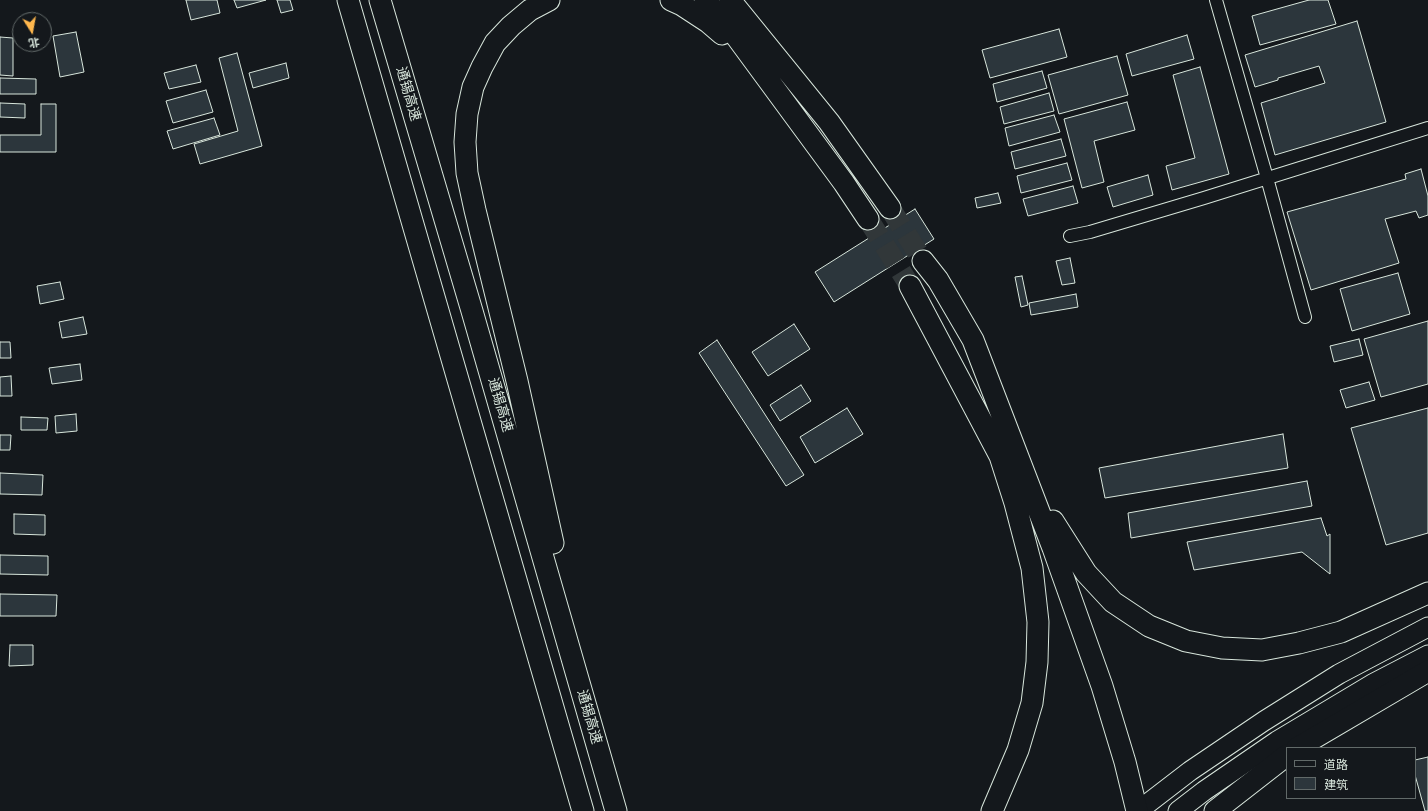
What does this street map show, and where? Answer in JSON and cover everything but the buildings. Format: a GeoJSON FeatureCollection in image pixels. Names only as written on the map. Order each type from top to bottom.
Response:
{"type":"FeatureCollection","features":[{"type":"Feature","properties":{"kind":"highway"},"geometry":{"type":"LineString","coordinates":[[343,0],[382,115]]}},
{"type":"Feature","properties":{"kind":"highway"},"geometry":{"type":"LineString","coordinates":[[348,0],[583,811]]}},
{"type":"Feature","properties":{"kind":"highway","name":"通锡高速"},"geometry":{"type":"LineString","coordinates":[[380,0],[470,303],[616,811]]}},
{"type":"Feature","properties":{"kind":"highway"},"geometry":{"type":"LineString","coordinates":[[549,0],[525,14],[495,43],[482,67],[474,87],[467,114],[465,142],[467,173],[517,382],[588,712]]}},
{"type":"Feature","properties":{"kind":"highway"},"geometry":{"type":"LineString","coordinates":[[671,0],[682,5],[708,22],[734,44],[763,73]]}},
{"type":"Feature","properties":{"kind":"highway"},"geometry":{"type":"LineString","coordinates":[[705,0],[730,28],[844,183],[868,219]]}},
{"type":"Feature","properties":{"kind":"highway"},"geometry":{"type":"LineString","coordinates":[[720,0],[771,51]]}},
{"type":"Feature","properties":{"kind":"highway"},"geometry":{"type":"LineString","coordinates":[[730,0],[830,122],[890,208]]}},
{"type":"Feature","properties":{"kind":"highway"},"geometry":{"type":"LineString","coordinates":[[923,261],[938,280],[973,340],[1007,450],[1053,548],[1076,628],[1124,811]]}},
{"type":"Feature","properties":{"kind":"highway"},"geometry":{"type":"LineString","coordinates":[[910,286],[1007,450],[1086,573],[1113,602],[1149,626],[1186,641],[1222,648],[1262,650],[1299,643],[1340,632],[1428,593]]}},
{"type":"Feature","properties":{"kind":"highway"},"geometry":{"type":"LineString","coordinates":[[992,811],[1018,750],[1032,703],[1037,662],[1038,622],[1032,568],[1015,503],[1007,450]]}},
{"type":"Feature","properties":{"kind":"highway"},"geometry":{"type":"LineString","coordinates":[[1076,628],[1102,686],[1138,811]]}},
{"type":"Feature","properties":{"kind":"highway"},"geometry":{"type":"LineString","coordinates":[[1299,747],[1428,671]]}},
{"type":"Feature","properties":{"kind":"highway"},"geometry":{"type":"LineString","coordinates":[[1215,811],[1286,756]]}},
{"type":"Feature","properties":{"kind":"main road"},"geometry":{"type":"LineString","coordinates":[[1138,811],[1190,771],[1264,721],[1339,674],[1428,627]]}},
{"type":"Feature","properties":{"kind":"main road"},"geometry":{"type":"LineString","coordinates":[[1178,811],[1204,791],[1277,741],[1374,683],[1428,655]]}},
{"type":"Feature","properties":{"kind":"street"},"geometry":{"type":"LineString","coordinates":[[1216,0],[1305,317]]}},
{"type":"Feature","properties":{"kind":"street"},"geometry":{"type":"LineString","coordinates":[[1070,236],[1090,232],[1204,198],[1428,128]]}},
{"type":"Feature","properties":{"kind":"tunnel"},"geometry":{"type":"LineString","coordinates":[[890,208],[923,261]]}},
{"type":"Feature","properties":{"kind":"tunnel"},"geometry":{"type":"LineString","coordinates":[[868,219],[910,286]]}}]}
